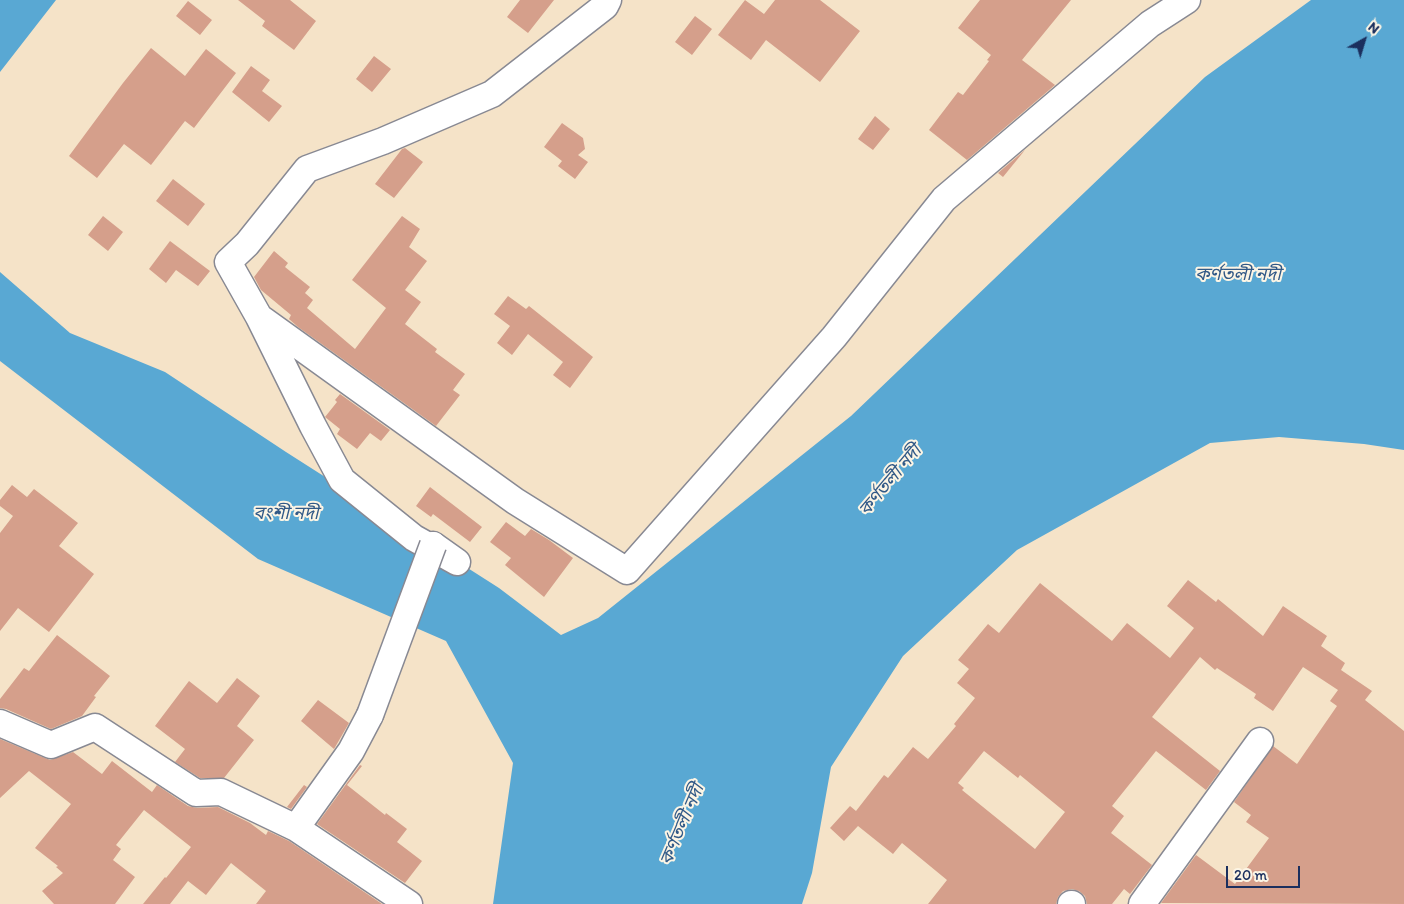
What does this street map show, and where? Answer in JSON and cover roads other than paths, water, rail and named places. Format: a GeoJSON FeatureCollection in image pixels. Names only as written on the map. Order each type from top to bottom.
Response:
{"type":"FeatureCollection","features":[{"type":"Feature","properties":{"kind":"street"},"geometry":{"type":"LineString","coordinates":[[296,828],[351,751],[370,715],[433,545],[457,562],[414,538],[342,480],[259,317],[228,262],[247,244],[307,169],[383,141],[492,94],[605,6],[608,0]]}},
{"type":"Feature","properties":{"kind":"street"},"geometry":{"type":"LineString","coordinates":[[259,317],[515,501],[627,571],[834,337],[944,199],[1150,24],[1187,0]]}},
{"type":"Feature","properties":{"kind":"street"},"geometry":{"type":"LineString","coordinates":[[0,722],[51,745],[95,727],[196,793],[221,792],[296,828],[409,904]]}},
{"type":"Feature","properties":{"kind":"street"},"geometry":{"type":"LineString","coordinates":[[1142,904],[1260,741]]}},
{"type":"Feature","properties":{"kind":"water"},"geometry":{"type":"Polygon","coordinates":[[[0,0],[56,0],[0,72],[0,0]]]}},
{"type":"Feature","properties":{"kind":"water","name":"কর্ণতলী নদী"},"geometry":{"type":"Polygon","coordinates":[[[1311,0],[1404,0],[1404,450],[1364,444],[1279,437],[1210,443],[1017,550],[903,656],[831,767],[812,873],[802,904],[493,904],[513,763],[446,641],[258,559],[0,361],[0,272],[70,333],[165,372],[499,588],[561,635],[598,618],[851,416],[1205,77],[1311,0]]]}},
{"type":"Feature","properties":{"kind":"water label","name":"বংশী নদী"},"geometry":{"type":"Point","coordinates":[286,514]}}]}
